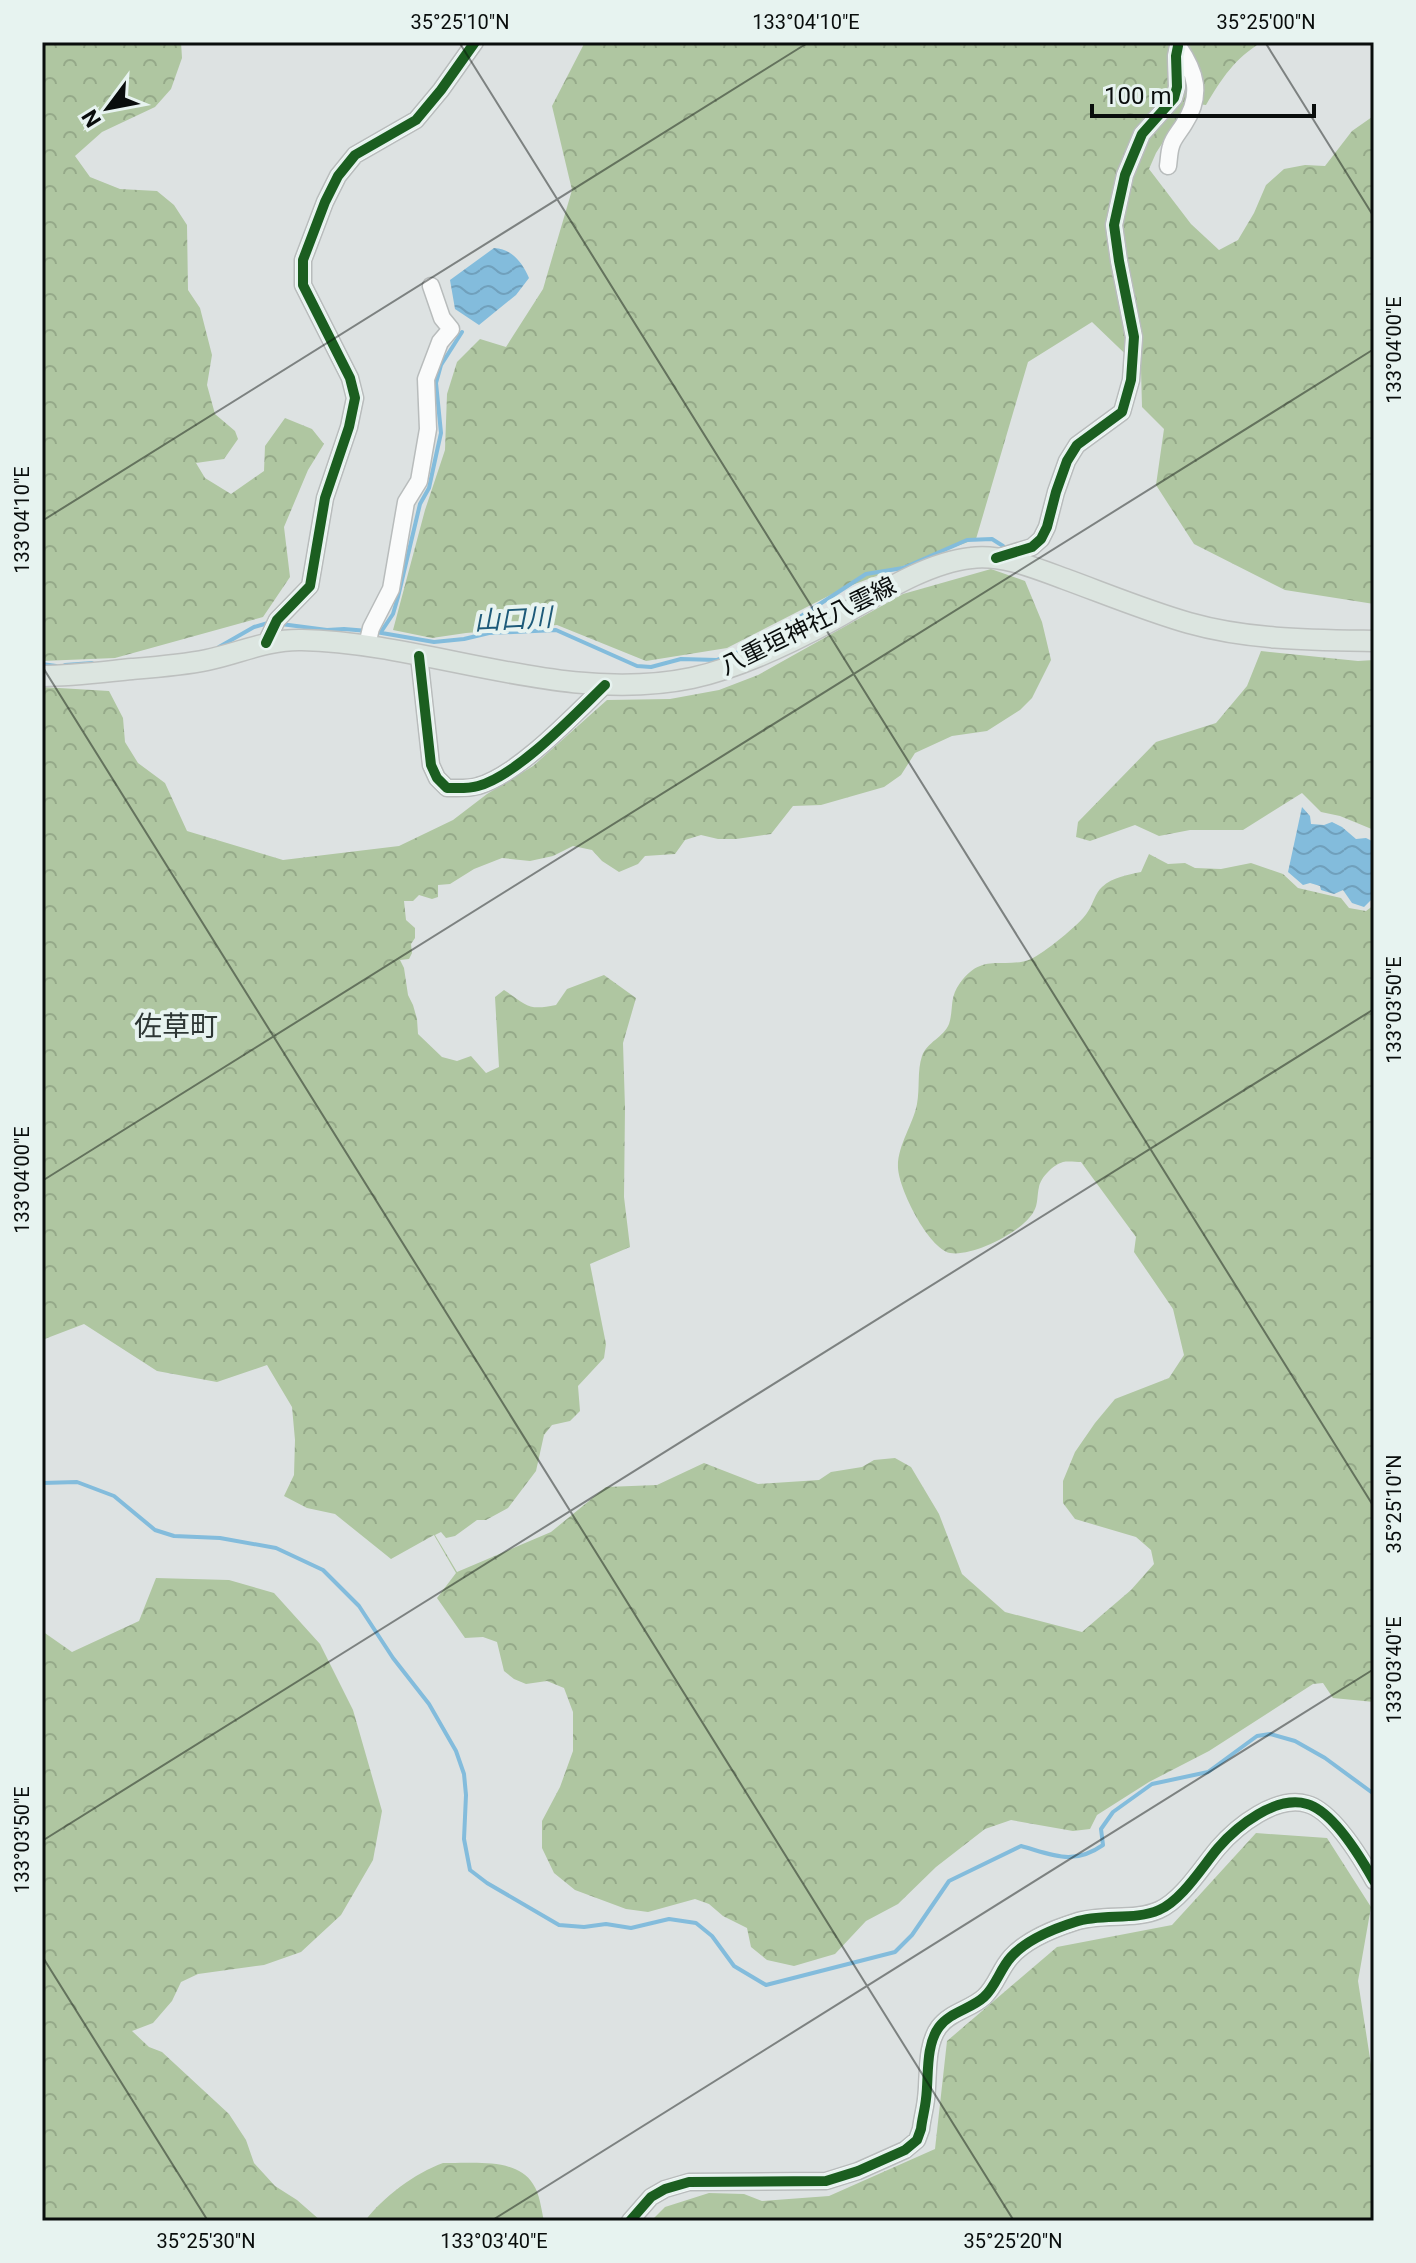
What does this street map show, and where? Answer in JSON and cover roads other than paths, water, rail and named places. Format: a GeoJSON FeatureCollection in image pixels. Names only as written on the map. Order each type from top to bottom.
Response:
{"type":"FeatureCollection","features":[{"type":"Feature","properties":{"kind":"main road","name":"八重垣神社八雲線"},"geometry":{"type":"LineString","coordinates":[[42,676],[84,675],[208,660],[272,630],[281,640],[369,636],[419,656],[605,685],[651,685],[743,663],[830,621],[904,580],[970,558],[996,558],[1030,566],[1184,622],[1221,632],[1374,641]]}},
{"type":"Feature","properties":{"kind":"street"},"geometry":{"type":"LineString","coordinates":[[272,630],[310,586],[325,498],[349,427],[355,398],[350,378],[303,285],[303,260],[338,176],[355,155],[416,120],[475,42]]}},
{"type":"Feature","properties":{"kind":"street"},"geometry":{"type":"LineString","coordinates":[[1168,166],[1171,143],[1187,120],[1196,96],[1195,79],[1178,44]]}},
{"type":"Feature","properties":{"kind":"street"},"geometry":{"type":"LineString","coordinates":[[996,558],[1032,547],[1041,539],[1067,461],[1077,445],[1122,412],[1131,380],[1134,337],[1114,225],[1125,175],[1142,134],[1174,98],[1178,44]]}},
{"type":"Feature","properties":{"kind":"street"},"geometry":{"type":"LineString","coordinates":[[369,636],[391,589],[406,502],[419,481],[428,429],[426,379],[440,342],[451,329],[442,318],[431,286]]}},
{"type":"Feature","properties":{"kind":"street"},"geometry":{"type":"LineString","coordinates":[[419,656],[427,747],[437,778],[447,788],[479,786],[500,776],[557,731],[605,685]]}},
{"type":"Feature","properties":{"kind":"street"},"geometry":{"type":"LineString","coordinates":[[630,2221],[651,2197],[678,2185],[700,2181],[826,2181],[905,2150],[917,2140],[921,2129],[932,2043],[939,2027],[951,2016],[987,1995],[1012,1956],[1042,1935],[1085,1919],[1159,1910],[1173,1900],[1231,1833],[1261,1813],[1296,1802],[1309,1804],[1321,1811],[1346,1838],[1374,1881]]}},
{"type":"Feature","properties":{"kind":"water"},"geometry":{"type":"Polygon","coordinates":[[[494,248],[516,257],[529,278],[516,295],[479,325],[455,309],[450,280],[494,248]]]}},
{"type":"Feature","properties":{"kind":"water"},"geometry":{"type":"Polygon","coordinates":[[[1302,807],[1310,816],[1311,824],[1332,822],[1356,839],[1366,838],[1374,842],[1374,897],[1364,907],[1352,903],[1343,890],[1334,894],[1310,883],[1303,885],[1288,872],[1302,807]]]}},
{"type":"Feature","properties":{"kind":"waterway"},"geometry":{"type":"LineString","coordinates":[[381,632],[393,614],[420,504],[429,488],[441,433],[436,383],[441,365],[462,332]]}},
{"type":"Feature","properties":{"kind":"waterway","name":"山口川"},"geometry":{"type":"LineString","coordinates":[[376,632],[434,642],[489,633],[556,630],[637,666],[651,667],[681,659],[717,660],[742,651],[789,624],[866,574],[903,568],[967,540],[992,539],[1003,546]]}},
{"type":"Feature","properties":{"kind":"waterway","name":"山口川"},"geometry":{"type":"LineString","coordinates":[[219,647],[254,627],[268,623]]}},
{"type":"Feature","properties":{"kind":"waterway","name":"山口川"},"geometry":{"type":"LineString","coordinates":[[281,624],[368,631]]}},
{"type":"Feature","properties":{"kind":"waterway","name":"山口川"},"geometry":{"type":"LineString","coordinates":[[65,665],[92,663]]}},
{"type":"Feature","properties":{"kind":"waterway","name":"山口川"},"geometry":{"type":"LineString","coordinates":[[42,664],[56,666]]}},
{"type":"Feature","properties":{"kind":"waterway"},"geometry":{"type":"LineString","coordinates":[[42,1483],[77,1482],[114,1496],[155,1530],[174,1536],[220,1538],[276,1548],[323,1570],[359,1606],[393,1658],[429,1704],[456,1751],[464,1774],[464,1839],[470,1870],[559,1925],[584,1927],[606,1924],[631,1928],[669,1919],[696,1923],[712,1936],[734,1966],[766,1985],[895,1952],[912,1935],[949,1881],[1021,1846],[1063,1857],[1092,1851],[1103,1845],[1101,1829],[1113,1812],[1152,1784],[1208,1772],[1257,1736],[1270,1734],[1295,1741],[1325,1758],[1374,1794]]}},
{"type":"Feature","properties":{"kind":"district","name":"佐草町"},"geometry":{"type":"Point","coordinates":[176,1026]}}]}
